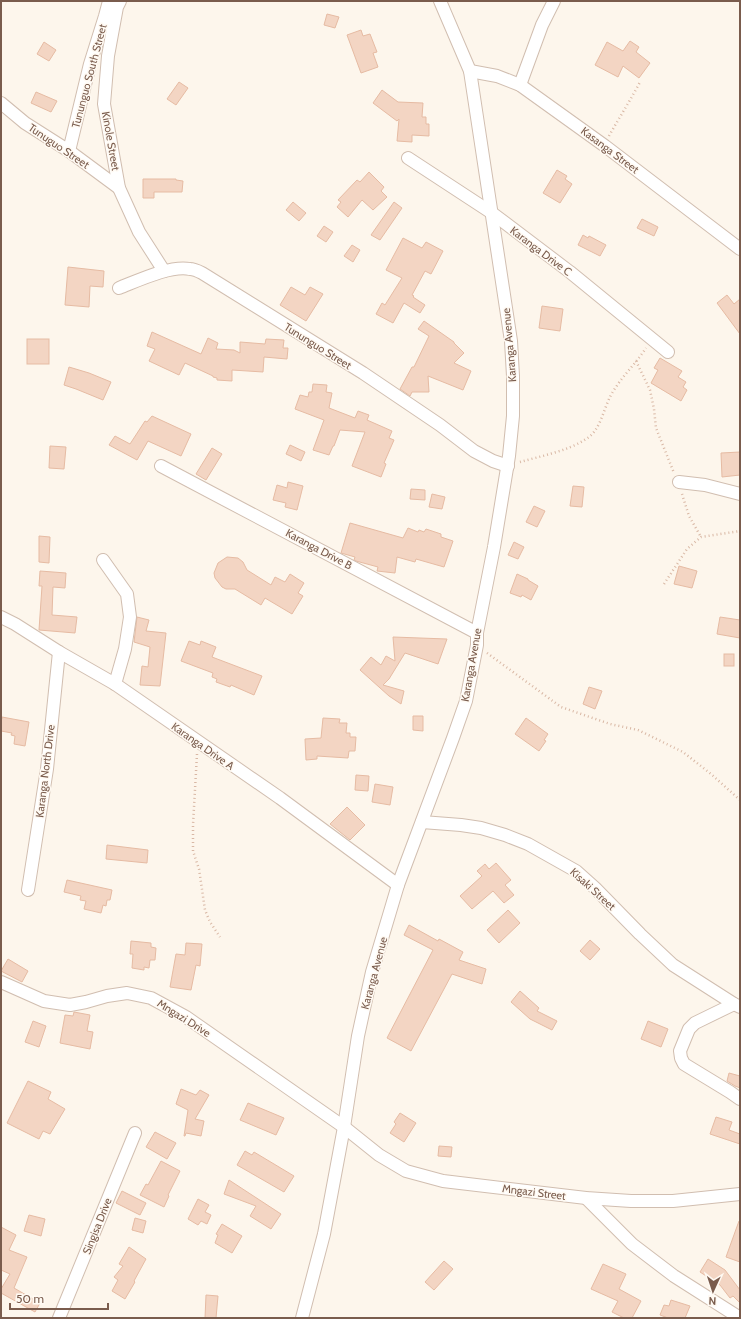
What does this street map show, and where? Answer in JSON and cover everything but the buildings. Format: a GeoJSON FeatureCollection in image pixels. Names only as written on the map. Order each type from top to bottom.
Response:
{"type":"FeatureCollection","features":[{"type":"Feature","properties":{"kind":"street","name":"Tununguo South Street"},"geometry":{"type":"LineString","coordinates":[[69,152],[90,64],[109,1]]}},
{"type":"Feature","properties":{"kind":"street","name":"Kinole Street"},"geometry":{"type":"LineString","coordinates":[[120,1],[117,7],[108,56],[104,104],[119,188],[139,232],[164,271]]}},
{"type":"Feature","properties":{"kind":"street","name":"Karanga Avenue"},"geometry":{"type":"LineString","coordinates":[[302,1318],[324,1234],[344,1127],[358,1036],[372,972],[398,885],[466,701],[508,466],[513,416],[511,341],[470,71],[440,1]]}},
{"type":"Feature","properties":{"kind":"street"},"geometry":{"type":"LineString","coordinates":[[520,85],[542,24],[554,1]]}},
{"type":"Feature","properties":{"kind":"street","name":"Kasanga Street"},"geometry":{"type":"LineString","coordinates":[[470,71],[497,76],[520,85],[605,146],[740,249]]}},
{"type":"Feature","properties":{"kind":"street","name":"Tunuguo Street"},"geometry":{"type":"LineString","coordinates":[[1,103],[25,123],[119,188]]}},
{"type":"Feature","properties":{"kind":"street","name":"Karanga Drive C"},"geometry":{"type":"LineString","coordinates":[[408,158],[492,213],[570,272],[668,352]]}},
{"type":"Feature","properties":{"kind":"street","name":"Tununguo Street"},"geometry":{"type":"LineString","coordinates":[[118,288],[164,271],[185,268],[202,273],[363,374],[440,425],[474,451],[493,461],[508,466]]}},
{"type":"Feature","properties":{"kind":"street","name":"Karanga Drive B"},"geometry":{"type":"LineString","coordinates":[[161,466],[477,633]]}},
{"type":"Feature","properties":{"kind":"street"},"geometry":{"type":"LineString","coordinates":[[678,482],[705,485],[740,494]]}},
{"type":"Feature","properties":{"kind":"street"},"geometry":{"type":"LineString","coordinates":[[103,560],[126,594],[130,617],[125,649],[115,684]]}},
{"type":"Feature","properties":{"kind":"street","name":"Karanga Drive A"},"geometry":{"type":"LineString","coordinates":[[1,617],[115,684],[280,798],[398,885]]}},
{"type":"Feature","properties":{"kind":"street","name":"Karanga North Drive"},"geometry":{"type":"LineString","coordinates":[[28,890],[47,770],[59,652]]}},
{"type":"Feature","properties":{"kind":"street","name":"Kisaki Street"},"geometry":{"type":"LineString","coordinates":[[422,822],[481,828],[505,835],[528,844],[564,864],[576,871],[595,888],[673,965],[737,1005]]}},
{"type":"Feature","properties":{"kind":"street","name":"Mngazi Drive"},"geometry":{"type":"LineString","coordinates":[[1,982],[44,1001],[70,1005],[106,996],[128,993],[151,998],[186,1017],[344,1127]]}},
{"type":"Feature","properties":{"kind":"street"},"geometry":{"type":"LineString","coordinates":[[737,1005],[695,1023],[689,1029],[680,1051],[684,1064],[740,1099]]}},
{"type":"Feature","properties":{"kind":"street","name":"Mngazi Street"},"geometry":{"type":"LineString","coordinates":[[344,1127],[380,1156],[406,1171],[443,1181],[631,1202],[673,1201],[740,1194]]}},
{"type":"Feature","properties":{"kind":"street","name":"Singisa Drive"},"geometry":{"type":"LineString","coordinates":[[59,1318],[135,1133]]}},
{"type":"Feature","properties":{"kind":"street"},"geometry":{"type":"LineString","coordinates":[[586,1198],[632,1244],[674,1276],[740,1318]]}},
{"type":"Feature","properties":{"kind":"path"},"geometry":{"type":"LineString","coordinates":[[605,146],[620,116],[640,82]]}},
{"type":"Feature","properties":{"kind":"path"},"geometry":{"type":"LineString","coordinates":[[508,466],[573,446],[588,439],[594,432],[610,397],[620,381],[636,362],[652,339]]}},
{"type":"Feature","properties":{"kind":"path"},"geometry":{"type":"LineString","coordinates":[[636,362],[650,390],[656,428],[678,482],[689,516],[701,537]]}},
{"type":"Feature","properties":{"kind":"path"},"geometry":{"type":"LineString","coordinates":[[664,584],[687,549],[701,537],[740,531]]}},
{"type":"Feature","properties":{"kind":"path"},"geometry":{"type":"LineString","coordinates":[[477,645],[561,707],[610,724],[638,730],[682,752],[711,774],[740,800]]}},
{"type":"Feature","properties":{"kind":"path"},"geometry":{"type":"LineString","coordinates":[[198,742],[192,842],[199,869],[205,910],[210,922],[220,937]]}}]}
